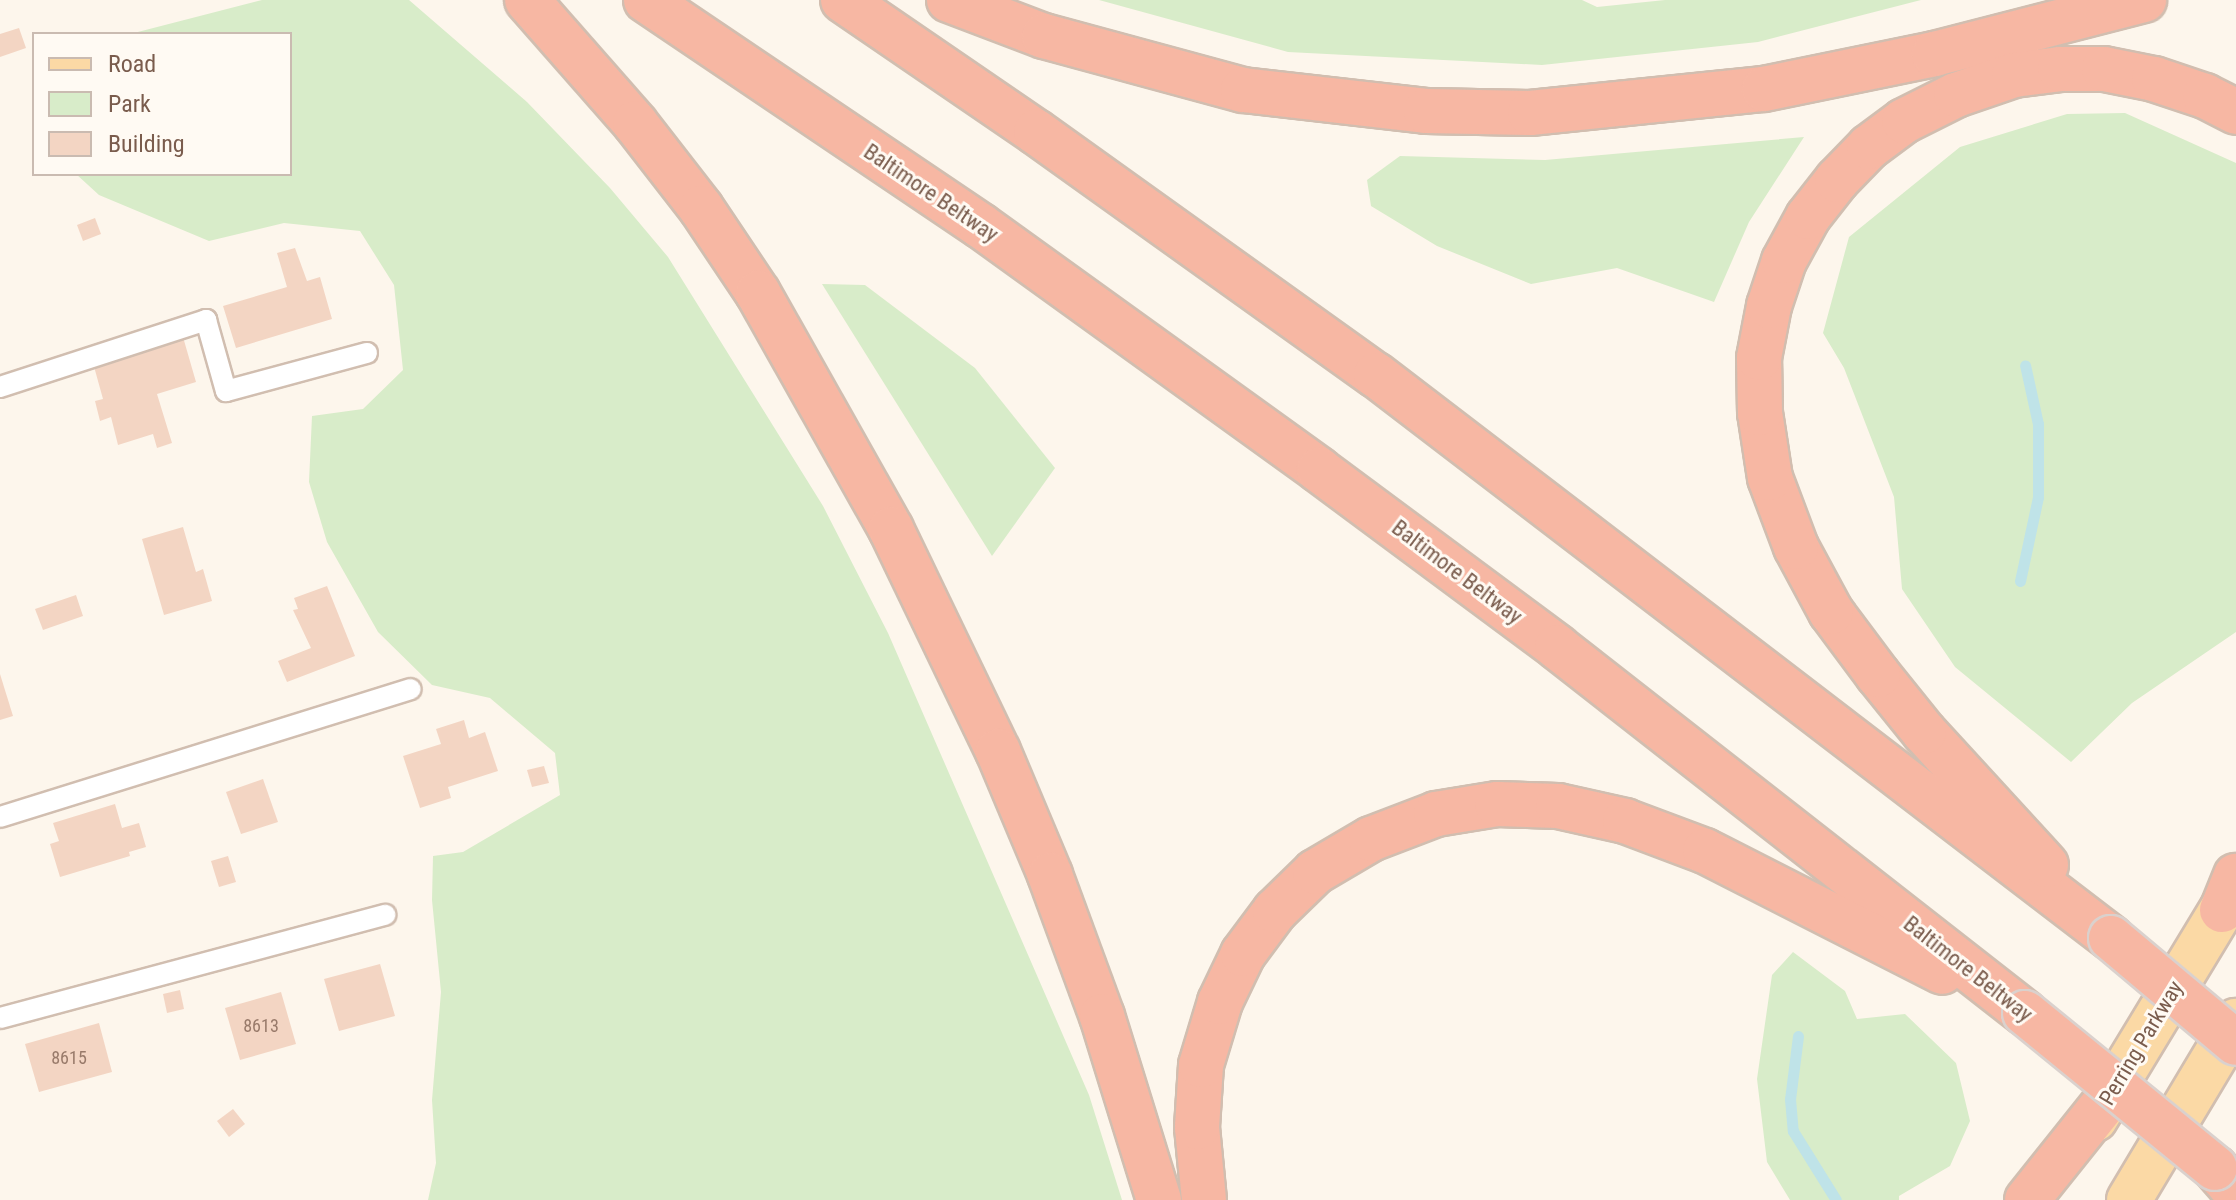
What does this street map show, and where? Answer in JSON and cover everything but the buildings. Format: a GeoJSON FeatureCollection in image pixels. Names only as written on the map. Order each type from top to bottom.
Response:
{"type":"FeatureCollection","features":[{"type":"Feature","properties":{"kind":"highway"},"geometry":{"type":"LineString","coordinates":[[527,0],[635,123],[701,208],[758,293],[891,529],[985,724],[1050,875],[1102,1016],[1159,1200]]}},
{"type":"Feature","properties":{"kind":"highway","name":"Baltimore Beltway"},"geometry":{"type":"LineString","coordinates":[[646,0],[981,226],[1319,470],[1557,647],[2025,1013],[2229,1182]]}},
{"type":"Feature","properties":{"kind":"highway"},"geometry":{"type":"LineString","coordinates":[[843,0],[1036,132],[1376,375],[2092,921],[2236,1043]]}},
{"type":"Feature","properties":{"kind":"highway"},"geometry":{"type":"LineString","coordinates":[[949,0],[1044,36],[1243,90],[1426,111],[1530,113],[1764,89],[1934,54],[2144,0]]}},
{"type":"Feature","properties":{"kind":"highway"},"geometry":{"type":"LineString","coordinates":[[2092,921],[1924,732],[1831,612],[1796,547],[1770,478],[1760,413],[1761,345],[1769,306],[1784,261],[1808,217],[1869,147],[1904,121],[1956,95],[2014,75],[2060,69],[2104,69],[2154,79],[2205,96],[2236,112]]}},
{"type":"Feature","properties":{"kind":"highway"},"geometry":{"type":"LineString","coordinates":[[1204,1200],[1197,1127],[1201,1065],[1220,1002],[1243,954],[1275,911],[1315,872],[1371,839],[1436,814],[1497,804],[1543,805],[1625,821],[1705,851],[2025,1013]]}},
{"type":"Feature","properties":{"kind":"highway"},"geometry":{"type":"LineString","coordinates":[[2027,1200],[2102,1106]]}},
{"type":"Feature","properties":{"kind":"main road","name":"Perring Parkway"},"geometry":{"type":"LineString","coordinates":[[2047,1200],[2231,891]]}},
{"type":"Feature","properties":{"kind":"main road"},"geometry":{"type":"LineString","coordinates":[[2129,1200],[2236,1021]]}},
{"type":"Feature","properties":{"kind":"lane"},"geometry":{"type":"LineString","coordinates":[[0,387],[206,320],[226,391],[367,353]]}},
{"type":"Feature","properties":{"kind":"lane"},"geometry":{"type":"LineString","coordinates":[[0,817],[411,689]]}},
{"type":"Feature","properties":{"kind":"lane"},"geometry":{"type":"LineString","coordinates":[[0,1018],[385,915]]}},
{"type":"Feature","properties":{"kind":"green space"},"geometry":{"type":"Polygon","coordinates":[[[262,0],[409,0],[527,102],[610,188],[668,257],[823,506],[888,633],[1089,1095],[1122,1200],[428,1200],[436,1163],[432,1100],[441,992],[432,900],[433,856],[463,852],[560,795],[555,753],[490,698],[432,685],[378,632],[327,542],[309,482],[312,416],[363,409],[403,370],[394,285],[360,231],[284,223],[209,241],[99,195],[78,176],[292,176],[292,32],[138,32],[262,0]]]}},
{"type":"Feature","properties":{"kind":"green space"},"geometry":{"type":"Polygon","coordinates":[[[1099,0],[1582,0],[1597,7],[1665,0],[1921,0],[1758,42],[1542,65],[1288,52],[1099,0]]]}},
{"type":"Feature","properties":{"kind":"green space"},"geometry":{"type":"Polygon","coordinates":[[[2125,113],[2236,163],[2236,632],[2132,703],[2071,762],[1955,667],[1902,589],[1894,497],[1844,368],[1823,333],[1849,237],[1960,147],[2067,114],[2125,113]]]}},
{"type":"Feature","properties":{"kind":"green space"},"geometry":{"type":"Polygon","coordinates":[[[1804,137],[1749,222],[1714,302],[1617,268],[1531,284],[1437,246],[1371,206],[1367,180],[1400,156],[1545,160],[1804,137]]]}},
{"type":"Feature","properties":{"kind":"green space"},"geometry":{"type":"Polygon","coordinates":[[[822,284],[865,285],[975,368],[1055,468],[992,556],[822,284]]]}},
{"type":"Feature","properties":{"kind":"green space"},"geometry":{"type":"Polygon","coordinates":[[[1793,952],[1845,991],[1857,1019],[1905,1014],[1956,1063],[1970,1121],[1950,1166],[1899,1196],[1899,1200],[1790,1200],[1767,1162],[1757,1079],[1772,975],[1793,952]]]}},
{"type":"Feature","properties":{"kind":"waterway"},"geometry":{"type":"LineString","coordinates":[[2020,581],[2038,497],[2038,424],[2025,365]]}},
{"type":"Feature","properties":{"kind":"waterway"},"geometry":{"type":"LineString","coordinates":[[1798,1036],[1790,1099],[1793,1131],[1836,1200]]}}]}
